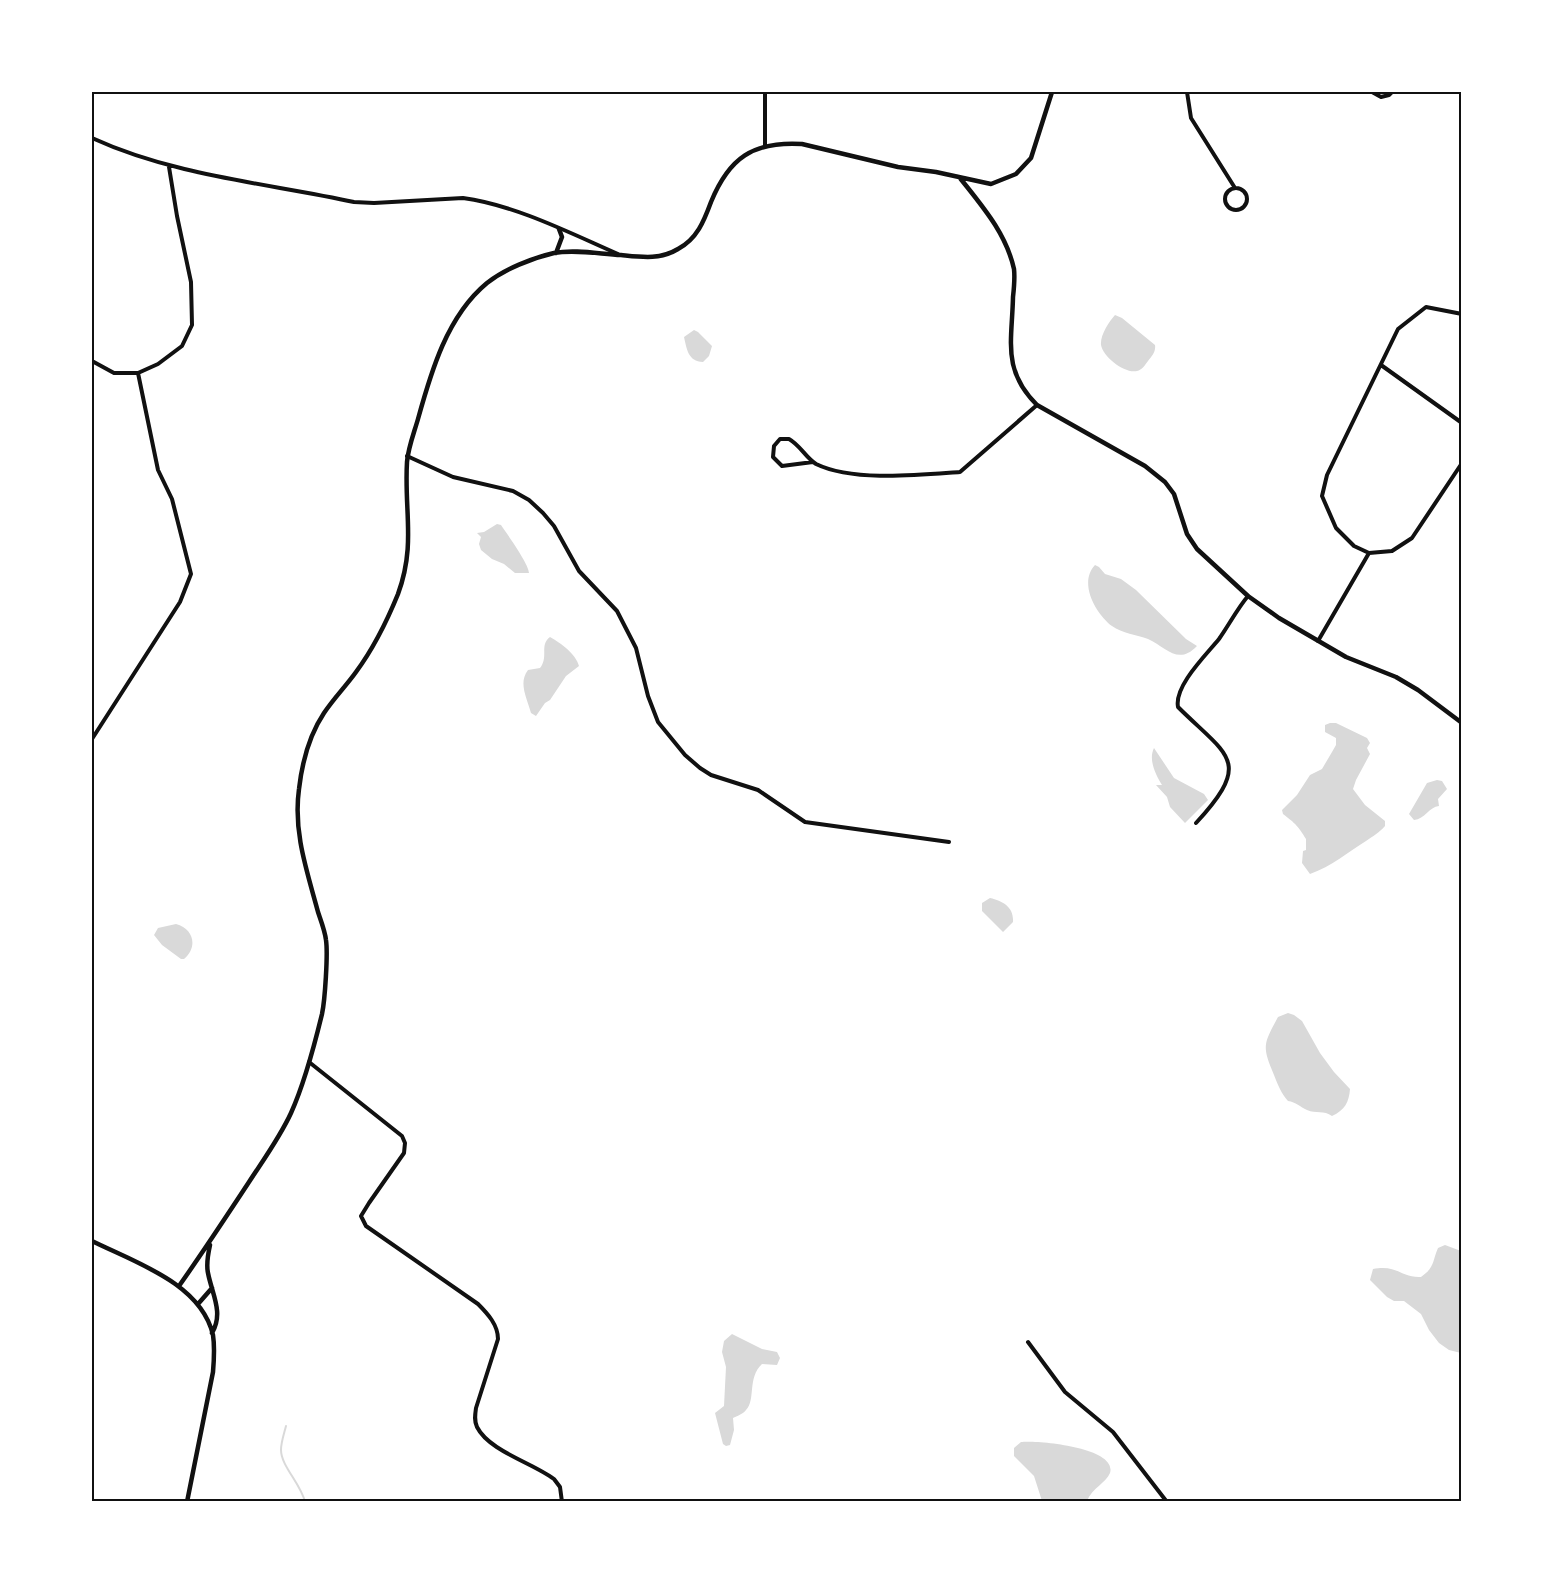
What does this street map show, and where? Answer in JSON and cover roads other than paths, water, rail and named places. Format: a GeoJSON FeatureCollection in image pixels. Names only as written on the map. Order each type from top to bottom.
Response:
{"type":"FeatureCollection","features":[{"type":"Feature","properties":{"kind":"street"},"geometry":{"type":"LineString","coordinates":[[765,92],[765,146]]}},
{"type":"Feature","properties":{"kind":"street"},"geometry":{"type":"LineString","coordinates":[[179,1286],[210,1242],[292,1112],[309,1062],[323,1008],[327,942],[299,842],[297,818],[299,788],[312,737],[322,716],[358,670],[384,625],[398,594],[406,570],[409,550],[407,456],[435,366],[463,309],[487,283],[500,275],[524,263],[556,253],[662,256],[685,244],[701,226],[719,184],[730,168],[745,154],[765,146],[802,144],[898,167],[936,172],[991,184],[1016,174],[1031,158],[1052,92]]}},
{"type":"Feature","properties":{"kind":"street"},"geometry":{"type":"LineString","coordinates":[[1187,92],[1191,118],[1235,188],[1244,191],[1247,197],[1244,206],[1237,209],[1230,207],[1226,198],[1229,191],[1235,188]]}},
{"type":"Feature","properties":{"kind":"street"},"geometry":{"type":"LineString","coordinates":[[1372,92],[1381,97],[1392,92]]}},
{"type":"Feature","properties":{"kind":"street"},"geometry":{"type":"LineString","coordinates":[[92,138],[118,150],[170,167],[354,202],[463,198],[476,200],[512,211],[620,255]]}},
{"type":"Feature","properties":{"kind":"street"},"geometry":{"type":"LineString","coordinates":[[92,361],[114,373],[138,373],[158,364],[182,346],[192,325],[191,282],[177,216],[170,167]]}},
{"type":"Feature","properties":{"kind":"street"},"geometry":{"type":"LineString","coordinates":[[960,178],[998,227],[1014,270],[1012,364],[1018,382],[1037,405],[1159,476],[1174,494],[1191,542],[1248,596],[1279,618],[1346,657],[1404,681],[1428,696],[1461,723]]}},
{"type":"Feature","properties":{"kind":"street"},"geometry":{"type":"LineString","coordinates":[[556,253],[562,237],[559,229]]}},
{"type":"Feature","properties":{"kind":"street"},"geometry":{"type":"LineString","coordinates":[[1461,314],[1426,307],[1398,329],[1327,475],[1322,496],[1336,528],[1354,546],[1369,553],[1392,551],[1412,538],[1461,463]]}},
{"type":"Feature","properties":{"kind":"street"},"geometry":{"type":"LineString","coordinates":[[1381,365],[1461,423]]}},
{"type":"Feature","properties":{"kind":"street"},"geometry":{"type":"LineString","coordinates":[[92,739],[180,602],[190,574],[172,499],[158,470],[138,373]]}},
{"type":"Feature","properties":{"kind":"street"},"geometry":{"type":"LineString","coordinates":[[813,462],[799,446],[789,439],[780,439],[774,446],[773,457],[782,466],[813,462],[851,474],[960,472],[1037,405]]}},
{"type":"Feature","properties":{"kind":"street"},"geometry":{"type":"LineString","coordinates":[[407,456],[453,477],[513,491],[543,513],[554,526],[579,571],[617,611],[636,648],[648,696],[658,722],[685,755],[700,768],[711,775],[752,787],[805,822],[949,842]]}},
{"type":"Feature","properties":{"kind":"street"},"geometry":{"type":"LineString","coordinates":[[1318,641],[1369,553]]}},
{"type":"Feature","properties":{"kind":"street"},"geometry":{"type":"LineString","coordinates":[[1196,823],[1221,795],[1230,769],[1226,756],[1216,741],[1178,707],[1178,697],[1196,666],[1217,641],[1248,596]]}},
{"type":"Feature","properties":{"kind":"street"},"geometry":{"type":"LineString","coordinates":[[309,1062],[402,1136],[405,1143],[404,1153],[361,1216],[366,1226],[478,1304],[487,1313],[498,1331],[498,1339],[476,1408],[477,1426],[491,1443],[554,1479],[560,1487],[562,1502]]}},
{"type":"Feature","properties":{"kind":"street"},"geometry":{"type":"LineString","coordinates":[[92,1241],[179,1286],[198,1304],[212,1333],[213,1372],[187,1502]]}},
{"type":"Feature","properties":{"kind":"street"},"geometry":{"type":"LineString","coordinates":[[210,1242],[207,1271],[219,1317],[212,1333]]}},
{"type":"Feature","properties":{"kind":"street"},"geometry":{"type":"LineString","coordinates":[[198,1304],[212,1288]]}},
{"type":"Feature","properties":{"kind":"street"},"geometry":{"type":"LineString","coordinates":[[1028,1342],[1065,1392],[1113,1432],[1167,1502]]}},
{"type":"Feature","properties":{"kind":"waterway"},"geometry":{"type":"LineString","coordinates":[[286,1426],[282,1456],[305,1502]]}}]}
